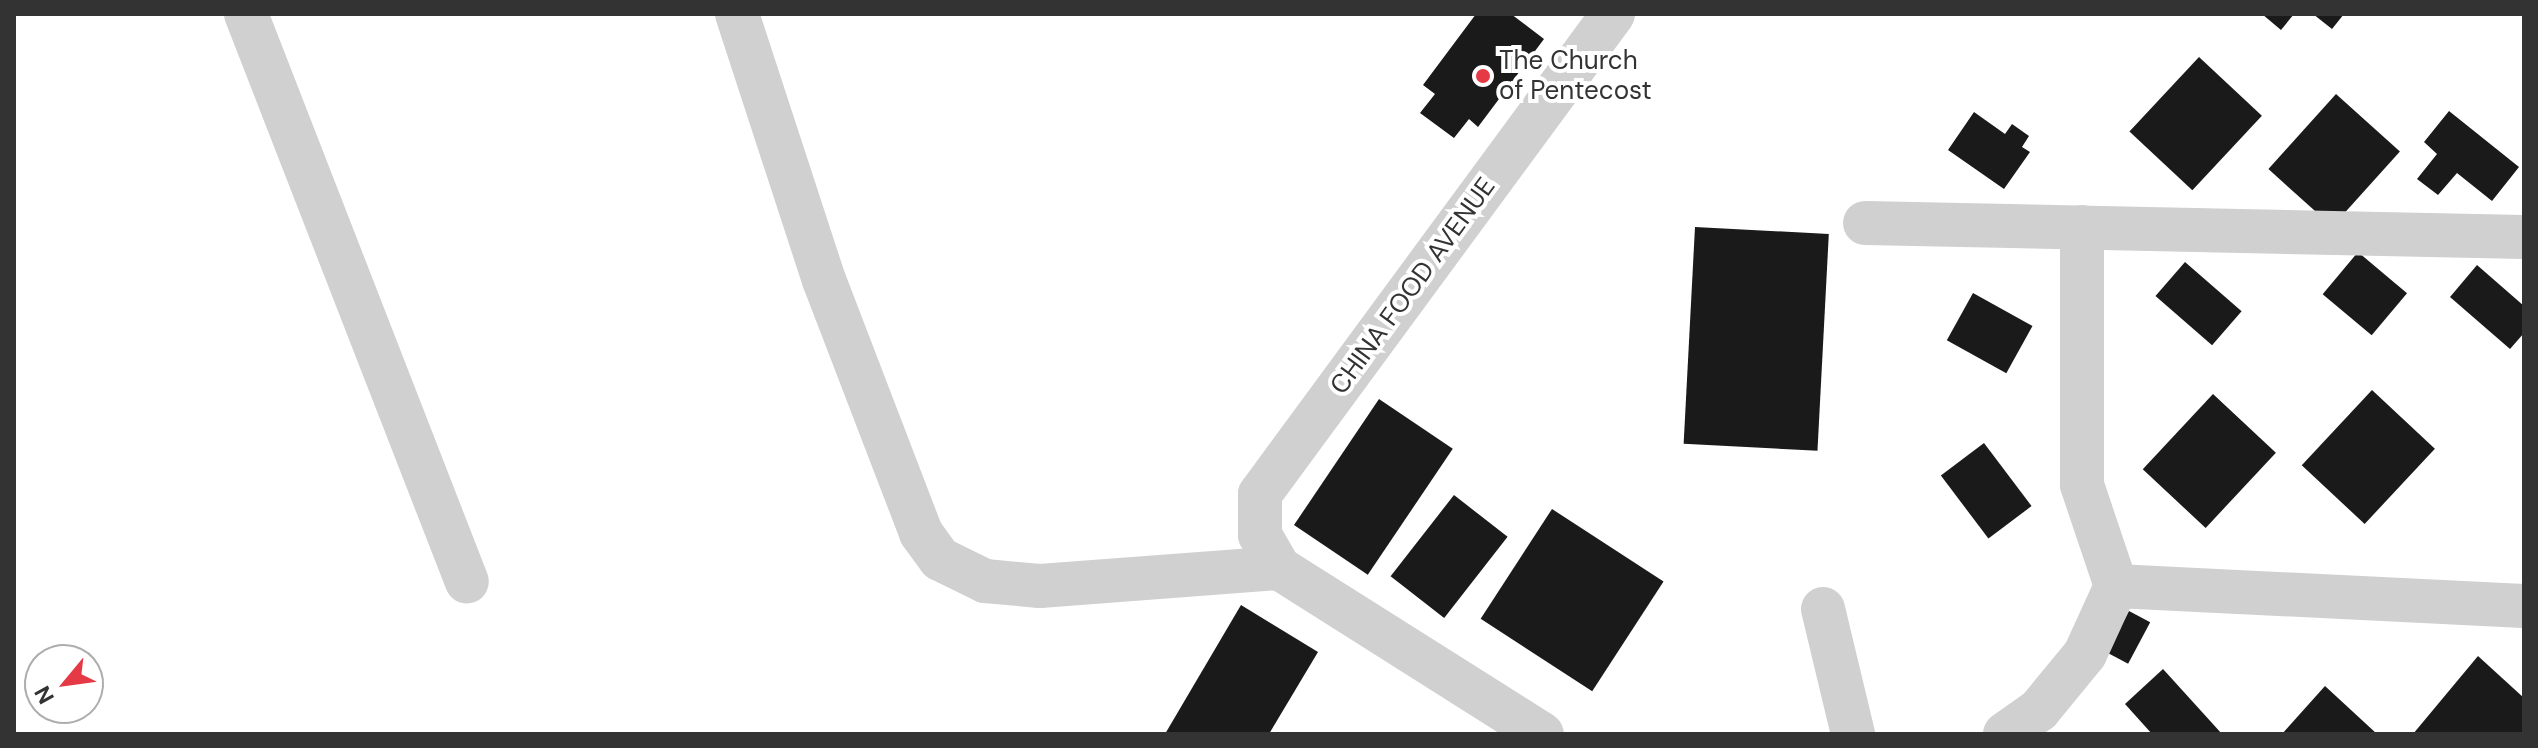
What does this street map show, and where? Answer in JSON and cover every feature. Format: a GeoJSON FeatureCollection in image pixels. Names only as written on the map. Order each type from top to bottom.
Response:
{"type":"FeatureCollection","features":[{"type":"Feature","properties":{"kind":"street"},"geometry":{"type":"LineString","coordinates":[[246,14],[467,582]]}},
{"type":"Feature","properties":{"kind":"street"},"geometry":{"type":"LineString","coordinates":[[737,14],[824,280],[921,533],[940,559],[985,581],[1040,586],[1279,568],[1542,734]]}},
{"type":"Feature","properties":{"kind":"street","name":"CHINA FOOD AVENUE"},"geometry":{"type":"LineString","coordinates":[[1279,568],[1260,535],[1260,494],[1613,14]]}},
{"type":"Feature","properties":{"kind":"street"},"geometry":{"type":"LineString","coordinates":[[1865,223],[2524,237]]}},
{"type":"Feature","properties":{"kind":"street"},"geometry":{"type":"LineString","coordinates":[[2005,734],[2039,710],[2085,654],[2116,586],[2082,485],[2082,227]]}},
{"type":"Feature","properties":{"kind":"street"},"geometry":{"type":"LineString","coordinates":[[2116,586],[2524,606]]}},
{"type":"Feature","properties":{"kind":"street"},"geometry":{"type":"LineString","coordinates":[[1823,609],[1853,734]]}},
{"type":"Feature","properties":{"kind":"building"},"geometry":{"type":"Polygon","coordinates":[[[1476,14],[1511,14],[1544,39],[1478,127],[1469,119],[1454,138],[1420,113],[1435,94],[1423,85],[1476,14]]]}},
{"type":"Feature","properties":{"kind":"building"},"geometry":{"type":"Polygon","coordinates":[[[2262,14],[2294,14],[2281,30],[2262,14]]]}},
{"type":"Feature","properties":{"kind":"building"},"geometry":{"type":"Polygon","coordinates":[[[2313,14],[2344,14],[2332,29],[2313,14]]]}},
{"type":"Feature","properties":{"kind":"building"},"geometry":{"type":"Polygon","coordinates":[[[2199,57],[2262,116],[2192,190],[2129,132],[2199,57]]]}},
{"type":"Feature","properties":{"kind":"building"},"geometry":{"type":"Polygon","coordinates":[[[2336,94],[2400,152],[2332,227],[2268,169],[2336,94]]]}},
{"type":"Feature","properties":{"kind":"building"},"geometry":{"type":"Polygon","coordinates":[[[2449,111],[2519,167],[2492,201],[2457,173],[2438,195],[2417,179],[2437,154],[2424,142],[2449,111]]]}},
{"type":"Feature","properties":{"kind":"building"},"geometry":{"type":"Polygon","coordinates":[[[1974,112],[2005,134],[2012,124],[2029,136],[2022,147],[2030,152],[2004,189],[1948,150],[1974,112]]]}},
{"type":"Feature","properties":{"kind":"building"},"geometry":{"type":"Polygon","coordinates":[[[1695,227],[1829,234],[1817,451],[1684,444],[1695,227]]]}},
{"type":"Feature","properties":{"kind":"building"},"geometry":{"type":"Polygon","coordinates":[[[2358,252],[2407,293],[2372,335],[2323,294],[2358,252]]]}},
{"type":"Feature","properties":{"kind":"building"},"geometry":{"type":"Polygon","coordinates":[[[2185,262],[2242,311],[2212,345],[2155,296],[2185,262]]]}},
{"type":"Feature","properties":{"kind":"building"},"geometry":{"type":"Polygon","coordinates":[[[2477,265],[2524,306],[2524,333],[2510,349],[2450,297],[2477,265]]]}},
{"type":"Feature","properties":{"kind":"building"},"geometry":{"type":"Polygon","coordinates":[[[1973,293],[2032,326],[2006,373],[1947,340],[1973,293]]]}},
{"type":"Feature","properties":{"kind":"building"},"geometry":{"type":"Polygon","coordinates":[[[2372,390],[2435,449],[2365,524],[2302,465],[2372,390]]]}},
{"type":"Feature","properties":{"kind":"building"},"geometry":{"type":"Polygon","coordinates":[[[2213,394],[2276,453],[2206,528],[2143,469],[2213,394]]]}},
{"type":"Feature","properties":{"kind":"building"},"geometry":{"type":"Polygon","coordinates":[[[1379,399],[1453,449],[1368,575],[1294,525],[1379,399]]]}},
{"type":"Feature","properties":{"kind":"building"},"geometry":{"type":"Polygon","coordinates":[[[1984,443],[2032,506],[1988,539],[1941,475],[1984,443]]]}},
{"type":"Feature","properties":{"kind":"building"},"geometry":{"type":"Polygon","coordinates":[[[1454,495],[1508,537],[1444,618],[1391,576],[1454,495]]]}},
{"type":"Feature","properties":{"kind":"building"},"geometry":{"type":"Polygon","coordinates":[[[1552,509],[1664,581],[1592,691],[1481,619],[1552,509]]]}},
{"type":"Feature","properties":{"kind":"building"},"geometry":{"type":"Polygon","coordinates":[[[1241,605],[1318,652],[1269,734],[1165,734],[1241,605]]]}},
{"type":"Feature","properties":{"kind":"building"},"geometry":{"type":"Polygon","coordinates":[[[2129,611],[2150,622],[2128,664],[2107,652],[2129,611]]]}},
{"type":"Feature","properties":{"kind":"building"},"geometry":{"type":"Polygon","coordinates":[[[2478,656],[2524,698],[2524,734],[2413,734],[2478,656]]]}},
{"type":"Feature","properties":{"kind":"building"},"geometry":{"type":"Polygon","coordinates":[[[2163,669],[2222,734],[2152,734],[2125,704],[2163,669]]]}},
{"type":"Feature","properties":{"kind":"building"},"geometry":{"type":"Polygon","coordinates":[[[2325,686],[2377,734],[2282,734],[2325,686]]]}},
{"type":"Feature","properties":{"kind":"place","name":"The Church of Pentecost"},"geometry":{"type":"Point","coordinates":[1483,76]}}]}
